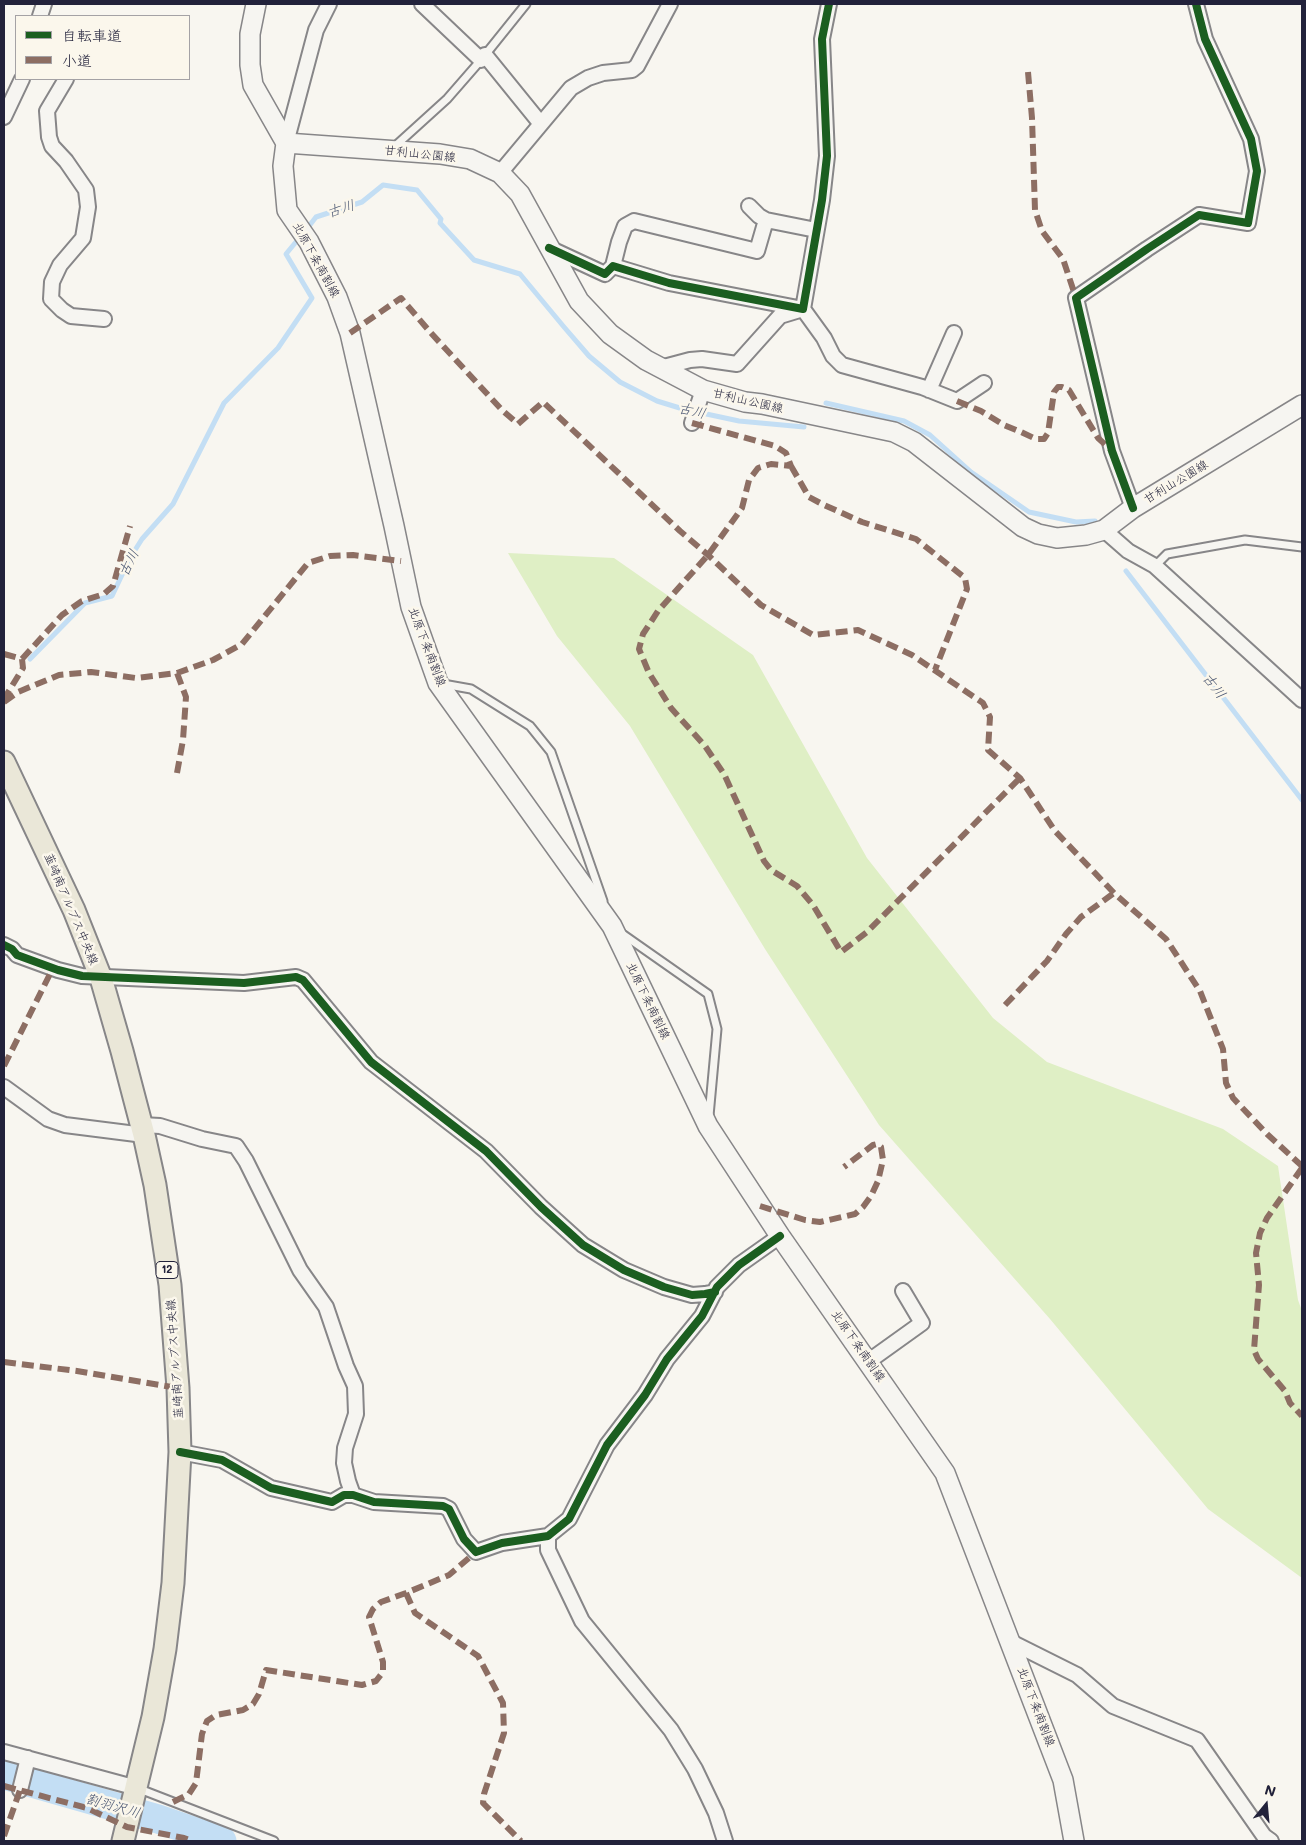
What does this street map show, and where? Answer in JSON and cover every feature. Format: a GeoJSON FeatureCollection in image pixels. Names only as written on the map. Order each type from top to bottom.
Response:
{"type":"FeatureCollection","features":[{"type":"Feature","properties":{"kind":"main road"},"geometry":{"type":"LineString","coordinates":[[256,4],[250,34],[250,65],[253,85],[286,143]]}},
{"type":"Feature","properties":{"kind":"main road","name":"甘利山公園線"},"geometry":{"type":"LineString","coordinates":[[286,143],[440,154],[470,159],[500,173],[520,194],[579,301],[610,334],[701,396],[762,404],[894,432],[914,442],[1023,527],[1038,534],[1057,538],[1086,535],[1104,530],[1133,508],[1302,405]]}},
{"type":"Feature","properties":{"kind":"main road","name":"北原下条南割線"},"geometry":{"type":"LineString","coordinates":[[286,143],[283,166],[287,210],[309,242],[337,297],[350,333],[411,607],[438,683],[612,926],[708,1126],[780,1236],[945,1474],[1063,1780],[1074,1841]]}},
{"type":"Feature","properties":{"kind":"main road","name":"韮崎南アルプス中央線"},"geometry":{"type":"LineString","coordinates":[[4,762],[74,910],[101,978],[143,1130],[155,1185],[170,1285],[178,1388],[180,1452],[173,1583],[166,1640],[153,1716],[135,1795]]}},
{"type":"Feature","properties":{"kind":"main road","name":"12"},"geometry":{"type":"LineString","coordinates":[[125,1834],[135,1795]]}},
{"type":"Feature","properties":{"kind":"street"},"geometry":{"type":"LineString","coordinates":[[286,143],[316,30],[329,4]]}},
{"type":"Feature","properties":{"kind":"street"},"geometry":{"type":"LineString","coordinates":[[422,4],[483,58],[541,124]]}},
{"type":"Feature","properties":{"kind":"street"},"geometry":{"type":"LineString","coordinates":[[500,173],[571,88],[588,78],[603,73],[632,70],[637,66],[670,4]]}},
{"type":"Feature","properties":{"kind":"street"},"geometry":{"type":"LineString","coordinates":[[803,309],[827,156],[822,39],[829,4]]}},
{"type":"Feature","properties":{"kind":"street"},"geometry":{"type":"LineString","coordinates":[[1133,508],[1112,451],[1076,298],[1199,215],[1248,223],[1257,171],[1251,139],[1205,39],[1196,4]]}},
{"type":"Feature","properties":{"kind":"street"},"geometry":{"type":"LineString","coordinates":[[4,116],[22,80]]}},
{"type":"Feature","properties":{"kind":"street"},"geometry":{"type":"LineString","coordinates":[[65,80],[48,111],[49,137],[52,146],[66,161],[86,190],[88,207],[83,238],[60,265],[52,282],[51,299],[62,310],[72,316],[104,319]]}},
{"type":"Feature","properties":{"kind":"street"},"geometry":{"type":"LineString","coordinates":[[749,206],[766,220],[816,230]]}},
{"type":"Feature","properties":{"kind":"street"},"geometry":{"type":"LineString","coordinates":[[549,248],[605,274],[613,266],[625,226],[634,221],[757,251],[766,220]]}},
{"type":"Feature","properties":{"kind":"street"},"geometry":{"type":"LineString","coordinates":[[613,266],[669,283],[803,309],[824,338],[833,356],[842,365],[929,390],[958,401],[984,382]]}},
{"type":"Feature","properties":{"kind":"street"},"geometry":{"type":"LineString","coordinates":[[660,368],[690,360],[702,359],[737,364],[780,316],[803,309]]}},
{"type":"Feature","properties":{"kind":"street"},"geometry":{"type":"LineString","coordinates":[[929,390],[954,334]]}},
{"type":"Feature","properties":{"kind":"street"},"geometry":{"type":"LineString","coordinates":[[692,423],[701,396]]}},
{"type":"Feature","properties":{"kind":"street"},"geometry":{"type":"LineString","coordinates":[[1104,530],[1128,551],[1155,566],[1302,700]]}},
{"type":"Feature","properties":{"kind":"street"},"geometry":{"type":"LineString","coordinates":[[4,945],[12,949],[17,955],[58,970],[82,976],[244,983],[296,977],[303,980],[371,1062],[486,1150],[541,1207],[583,1245],[624,1270],[664,1287],[692,1295],[715,1292]]}},
{"type":"Feature","properties":{"kind":"street"},"geometry":{"type":"LineString","coordinates":[[4,1087],[48,1119],[65,1125],[91,1129],[143,1130],[160,1126],[202,1139],[236,1146],[246,1161],[300,1270],[326,1308],[355,1386],[356,1414],[345,1448],[344,1463],[353,1494]]}},
{"type":"Feature","properties":{"kind":"street"},"geometry":{"type":"LineString","coordinates":[[180,1452],[222,1460],[271,1488],[291,1494],[332,1502],[344,1495],[353,1494],[374,1502],[443,1506],[449,1509],[464,1539],[476,1552],[502,1543],[548,1536],[569,1518],[607,1445],[645,1395],[667,1359],[702,1316],[715,1292],[739,1265],[780,1236]]}},
{"type":"Feature","properties":{"kind":"street"},"geometry":{"type":"LineString","coordinates":[[869,1362],[922,1323],[903,1290]]}},
{"type":"Feature","properties":{"kind":"street"},"geometry":{"type":"LineString","coordinates":[[548,1536],[548,1550],[582,1621],[671,1730],[695,1769],[716,1813],[725,1841]]}},
{"type":"Feature","properties":{"kind":"street"},"geometry":{"type":"LineString","coordinates":[[1011,1642],[1077,1674],[1113,1706],[1196,1740],[1264,1836],[1271,1841]]}},
{"type":"Feature","properties":{"kind":"street"},"geometry":{"type":"LineString","coordinates":[[4,1752],[27,1762],[135,1795]]}},
{"type":"Feature","properties":{"kind":"street"},"geometry":{"type":"LineString","coordinates":[[20,1790],[27,1762]]}},
{"type":"Feature","properties":{"kind":"lane"},"geometry":{"type":"LineString","coordinates":[[390,150],[448,99],[526,4]]}},
{"type":"Feature","properties":{"kind":"lane"},"geometry":{"type":"LineString","coordinates":[[1155,566],[1167,554],[1245,540],[1302,547]]}},
{"type":"Feature","properties":{"kind":"lane"},"geometry":{"type":"LineString","coordinates":[[438,683],[471,689],[530,726],[551,752],[612,926],[708,994],[717,1029],[708,1126]]}},
{"type":"Feature","properties":{"kind":"lane"},"geometry":{"type":"LineString","coordinates":[[135,1795],[274,1841]]}},
{"type":"Feature","properties":{"kind":"green space"},"geometry":{"type":"Polygon","coordinates":[[[508,553],[614,558],[753,655],[867,858],[993,1018],[1047,1062],[1223,1129],[1278,1166],[1298,1300],[1302,1311],[1302,1578],[1208,1509],[1050,1319],[879,1125],[765,949],[630,726],[557,636],[508,553]]]}},
{"type":"Feature","properties":{"kind":"waterway","name":"古川"},"geometry":{"type":"LineString","coordinates":[[306,230],[316,217],[362,202],[383,185],[417,190],[441,219],[440,223],[474,260],[520,274],[589,356],[620,382],[657,401],[683,409],[739,421],[804,427]]}},
{"type":"Feature","properties":{"kind":"waterway","name":"古川"},"geometry":{"type":"LineString","coordinates":[[30,659],[85,603],[112,596],[130,558],[142,539],[173,504],[224,403],[278,348],[312,298],[286,254],[300,237]]}},
{"type":"Feature","properties":{"kind":"waterway","name":"古川"},"geometry":{"type":"LineString","coordinates":[[826,403],[904,421],[930,435],[971,472],[1029,512],[1076,522],[1095,521]]}},
{"type":"Feature","properties":{"kind":"waterway","name":"古川"},"geometry":{"type":"LineString","coordinates":[[1126,571],[1302,800]]}},
{"type":"Feature","properties":{"kind":"waterway","name":"割羽沢川"},"geometry":{"type":"LineString","coordinates":[[4,1775],[158,1819],[222,1841]]}},
{"type":"Feature","properties":{"kind":"marked path"},"geometry":{"type":"LineString","coordinates":[[1028,72],[1032,118],[1035,210],[1042,231],[1063,259],[1076,298]]}},
{"type":"Feature","properties":{"kind":"marked path"},"geometry":{"type":"LineString","coordinates":[[350,333],[401,298],[502,410],[518,424],[543,402],[761,605],[813,635],[858,630],[912,655],[983,703],[990,717],[988,750],[1020,778],[1055,831],[1114,893],[1166,939],[1200,991],[1223,1049],[1226,1083],[1233,1098],[1267,1134],[1302,1166]]}},
{"type":"Feature","properties":{"kind":"marked path"},"geometry":{"type":"LineString","coordinates":[[957,401],[1036,439],[1044,439],[1048,433],[1054,392],[1058,387],[1062,387],[1069,390],[1098,438],[1110,449]]}},
{"type":"Feature","properties":{"kind":"marked path"},"geometry":{"type":"LineString","coordinates":[[692,423],[775,446],[786,453],[791,466],[771,464],[758,468],[749,480],[742,508],[708,555],[658,611],[643,634],[639,649],[649,673],[671,708],[705,746],[724,774],[764,861],[771,870],[797,886],[813,905],[841,952],[867,932],[1020,778]]}},
{"type":"Feature","properties":{"kind":"marked path"},"geometry":{"type":"LineString","coordinates":[[791,466],[809,497],[862,522],[916,539],[965,578],[967,589],[935,670]]}},
{"type":"Feature","properties":{"kind":"marked path"},"geometry":{"type":"LineString","coordinates":[[22,659],[62,615],[82,601],[104,594],[113,586],[130,526]]}},
{"type":"Feature","properties":{"kind":"marked path"},"geometry":{"type":"LineString","coordinates":[[4,702],[18,692],[59,675],[91,672],[136,678],[177,673],[213,660],[242,644],[308,563],[330,556],[353,555],[401,561]]}},
{"type":"Feature","properties":{"kind":"marked path"},"geometry":{"type":"LineString","coordinates":[[4,654],[22,659],[23,668],[4,699]]}},
{"type":"Feature","properties":{"kind":"marked path"},"geometry":{"type":"LineString","coordinates":[[177,673],[186,697],[183,740],[177,773]]}},
{"type":"Feature","properties":{"kind":"marked path"},"geometry":{"type":"LineString","coordinates":[[1005,1005],[1047,961],[1081,917],[1114,893]]}},
{"type":"Feature","properties":{"kind":"marked path"},"geometry":{"type":"LineString","coordinates":[[4,1066],[53,968]]}},
{"type":"Feature","properties":{"kind":"marked path"},"geometry":{"type":"LineString","coordinates":[[760,1206],[805,1220],[820,1222],[855,1214],[871,1196],[878,1181],[883,1160],[881,1147],[877,1144],[873,1145],[844,1167]]}},
{"type":"Feature","properties":{"kind":"marked path"},"geometry":{"type":"LineString","coordinates":[[1302,1168],[1267,1218],[1260,1233],[1256,1253],[1259,1285],[1254,1350],[1258,1359],[1285,1391],[1290,1403],[1302,1416]]}},
{"type":"Feature","properties":{"kind":"marked path"},"geometry":{"type":"LineString","coordinates":[[4,1362],[77,1371],[178,1388]]}},
{"type":"Feature","properties":{"kind":"marked path"},"geometry":{"type":"LineString","coordinates":[[173,1802],[189,1794],[196,1783],[202,1734],[207,1721],[216,1715],[243,1710],[253,1704],[259,1694],[266,1670],[362,1685],[376,1681],[383,1672],[383,1662],[369,1617],[373,1609],[381,1602],[449,1575],[476,1552]]}},
{"type":"Feature","properties":{"kind":"marked path"},"geometry":{"type":"LineString","coordinates":[[406,1593],[415,1613],[478,1656],[503,1703],[504,1733],[484,1794],[483,1803],[521,1841]]}},
{"type":"Feature","properties":{"kind":"marked path"},"geometry":{"type":"LineString","coordinates":[[4,1786],[87,1808],[127,1827],[192,1841]]}},
{"type":"Feature","properties":{"kind":"marked path"},"geometry":{"type":"LineString","coordinates":[[4,1836],[20,1790]]}},
{"type":"Feature","properties":{"kind":"cycle path"},"geometry":{"type":"LineString","coordinates":[[549,248],[605,274],[613,266],[669,283],[803,309],[822,200],[827,156],[822,39],[829,4]]}},
{"type":"Feature","properties":{"kind":"cycle path"},"geometry":{"type":"LineString","coordinates":[[1133,508],[1112,451],[1076,298],[1199,215],[1248,223],[1257,171],[1251,139],[1205,39],[1196,4]]}},
{"type":"Feature","properties":{"kind":"cycle path"},"geometry":{"type":"LineString","coordinates":[[4,945],[12,949],[17,955],[58,970],[82,976],[244,983],[296,977],[303,980],[371,1062],[486,1151],[541,1207],[583,1245],[624,1270],[664,1287],[692,1295],[715,1292]]}},
{"type":"Feature","properties":{"kind":"cycle path"},"geometry":{"type":"LineString","coordinates":[[180,1452],[222,1460],[271,1488],[332,1502],[344,1495],[353,1495],[374,1502],[443,1506],[449,1509],[464,1539],[476,1552],[502,1543],[548,1536],[569,1519],[607,1445],[645,1395],[667,1359],[702,1316],[717,1287],[739,1265],[780,1236]]}}]}
